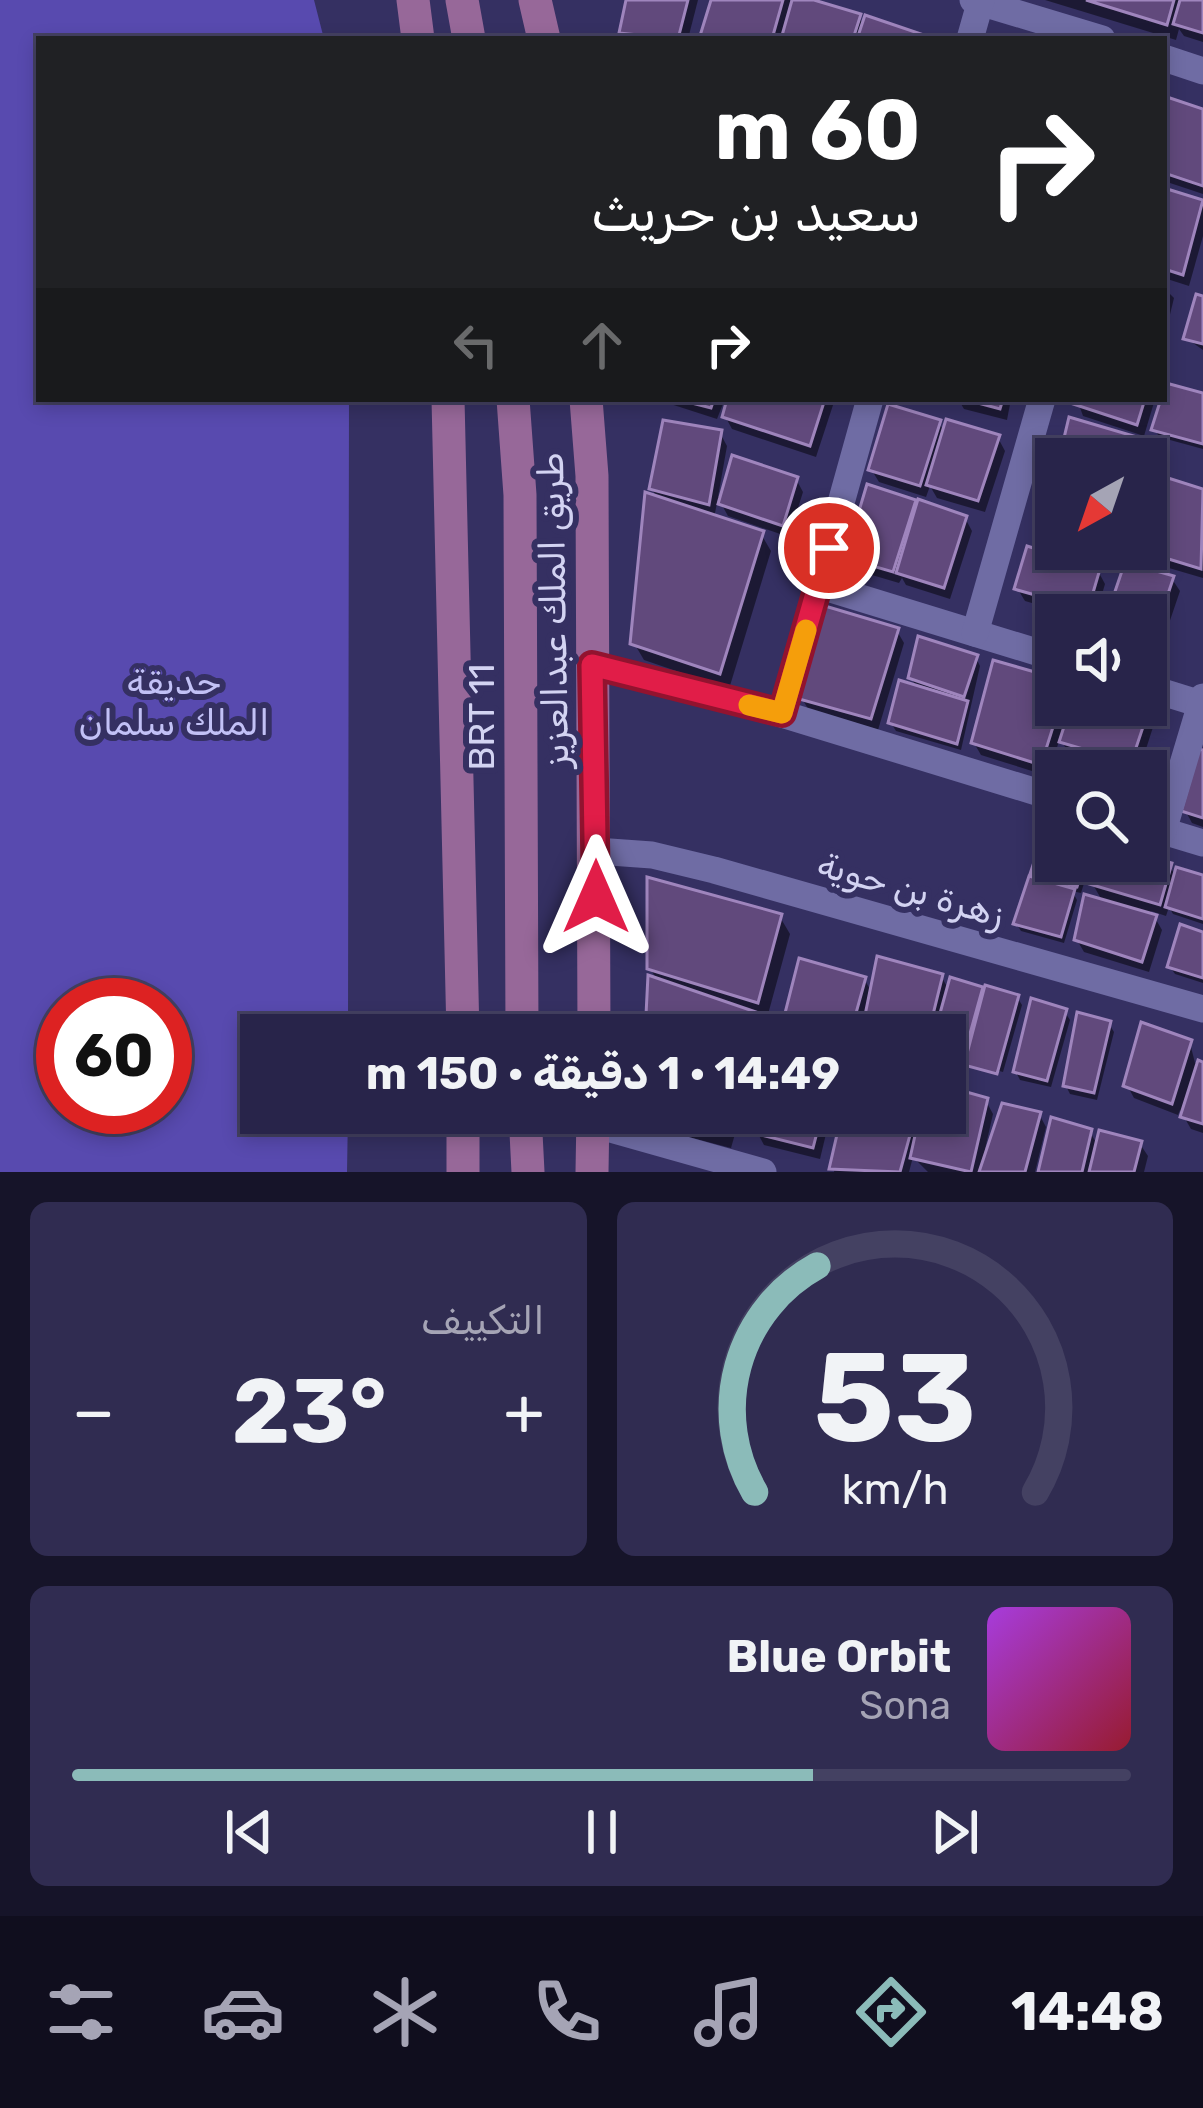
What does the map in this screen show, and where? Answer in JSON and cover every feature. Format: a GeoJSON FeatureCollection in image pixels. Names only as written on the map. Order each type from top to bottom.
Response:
{"type":"FeatureCollection","features":[{"type":"Feature","properties":{"kind":"main road"},"geometry":{"type":"LineString","coordinates":[[413,0],[418,36]]}},
{"type":"Feature","properties":{"kind":"main road"},"geometry":{"type":"LineString","coordinates":[[462,0],[468,36]]}},
{"type":"Feature","properties":{"kind":"main road"},"geometry":{"type":"LineString","coordinates":[[535,0],[543,36]]}},
{"type":"Feature","properties":{"kind":"main road"},"geometry":{"type":"LineString","coordinates":[[448,402],[463,1014]]}},
{"type":"Feature","properties":{"kind":"main road","name":"BRT 11"},"geometry":{"type":"LineString","coordinates":[[513,402],[520,495],[522,1014]]}},
{"type":"Feature","properties":{"kind":"main road","name":"طريق الملك عبدالعزيز"},"geometry":{"type":"LineString","coordinates":[[586,402],[592,476],[594,1014]]}},
{"type":"Feature","properties":{"kind":"main road"},"geometry":{"type":"LineString","coordinates":[[463,1134],[463,1172]]}},
{"type":"Feature","properties":{"kind":"main road"},"geometry":{"type":"LineString","coordinates":[[526,1134],[527,1172]]}},
{"type":"Feature","properties":{"kind":"main road"},"geometry":{"type":"LineString","coordinates":[[592,1172],[593,1134]]}},
{"type":"Feature","properties":{"kind":"street"},"geometry":{"type":"LineString","coordinates":[[971,36],[978,1],[1092,36]]}},
{"type":"Feature","properties":{"kind":"street"},"geometry":{"type":"LineString","coordinates":[[1167,59],[1203,71]]}},
{"type":"Feature","properties":{"kind":"street"},"geometry":{"type":"LineString","coordinates":[[782,713],[869,402]]}},
{"type":"Feature","properties":{"kind":"street"},"geometry":{"type":"LineString","coordinates":[[975,633],[1041,402]]}},
{"type":"Feature","properties":{"kind":"street"},"geometry":{"type":"LineString","coordinates":[[818,585],[1035,652]]}},
{"type":"Feature","properties":{"kind":"street"},"geometry":{"type":"LineString","coordinates":[[592,665],[782,713],[1035,791]]}},
{"type":"Feature","properties":{"kind":"street"},"geometry":{"type":"LineString","coordinates":[[1167,692],[1202,700],[1167,796]]}},
{"type":"Feature","properties":{"kind":"street"},"geometry":{"type":"LineString","coordinates":[[1167,832],[1203,843]]}},
{"type":"Feature","properties":{"kind":"street","name":"زهرة بن حوية"},"geometry":{"type":"LineString","coordinates":[[596,851],[652,855],[713,870],[1203,1009]]}},
{"type":"Feature","properties":{"kind":"street"},"geometry":{"type":"LineString","coordinates":[[641,1134],[763,1172]]}},
{"type":"Feature","properties":{"kind":"green space","name":"حديقة الملك سلمان"},"geometry":{"type":"Polygon","coordinates":[[[0,0],[314,0],[323,36],[36,36],[36,402],[349,402],[348,1014],[240,1014],[240,1134],[348,1134],[347,1172],[0,1172],[0,0]]]}},
{"type":"Feature","properties":{"kind":"building"},"geometry":{"type":"Polygon","coordinates":[[[626,0],[688,0],[679,36],[619,33],[626,0]]]}},
{"type":"Feature","properties":{"kind":"building"},"geometry":{"type":"Polygon","coordinates":[[[711,0],[783,0],[773,36],[700,36],[711,0]]]}},
{"type":"Feature","properties":{"kind":"building"},"geometry":{"type":"Polygon","coordinates":[[[792,0],[814,0],[861,14],[854,36],[782,36],[792,0]]]}},
{"type":"Feature","properties":{"kind":"building"},"geometry":{"type":"Polygon","coordinates":[[[1086,0],[1174,0],[1167,25],[1086,0]]]}},
{"type":"Feature","properties":{"kind":"building"},"geometry":{"type":"Polygon","coordinates":[[[1180,0],[1203,0],[1203,33],[1173,24],[1180,0]]]}},
{"type":"Feature","properties":{"kind":"building"},"geometry":{"type":"Polygon","coordinates":[[[865,15],[927,36],[858,36],[865,15]]]}},
{"type":"Feature","properties":{"kind":"building"},"geometry":{"type":"Polygon","coordinates":[[[1167,97],[1203,109],[1203,186],[1167,174],[1167,97]]]}},
{"type":"Feature","properties":{"kind":"building"},"geometry":{"type":"Polygon","coordinates":[[[1167,189],[1203,200],[1183,275],[1167,270],[1167,189]]]}},
{"type":"Feature","properties":{"kind":"building"},"geometry":{"type":"Polygon","coordinates":[[[1196,294],[1203,296],[1203,344],[1183,339],[1196,294]]]}},
{"type":"Feature","properties":{"kind":"building"},"geometry":{"type":"Polygon","coordinates":[[[1167,383],[1203,393],[1203,444],[1151,430],[1160,402],[1167,402],[1167,383]]]}},
{"type":"Feature","properties":{"kind":"building"},"geometry":{"type":"Polygon","coordinates":[[[726,402],[824,402],[810,446],[722,417],[726,402]]]}},
{"type":"Feature","properties":{"kind":"building"},"geometry":{"type":"Polygon","coordinates":[[[974,402],[1002,402],[1000,409],[974,402]]]}},
{"type":"Feature","properties":{"kind":"building"},"geometry":{"type":"Polygon","coordinates":[[[1073,402],[1144,402],[1137,425],[1073,402]]]}},
{"type":"Feature","properties":{"kind":"building"},"geometry":{"type":"Polygon","coordinates":[[[888,404],[941,420],[920,486],[868,470],[888,404]]]}},
{"type":"Feature","properties":{"kind":"building"},"geometry":{"type":"Polygon","coordinates":[[[1069,417],[1137,437],[1137,438],[1064,438],[1069,417]]]}},
{"type":"Feature","properties":{"kind":"building"},"geometry":{"type":"Polygon","coordinates":[[[946,419],[1000,435],[978,501],[926,485],[946,419]]]}},
{"type":"Feature","properties":{"kind":"building"},"geometry":{"type":"Polygon","coordinates":[[[663,420],[722,430],[709,505],[649,489],[663,420]]]}},
{"type":"Feature","properties":{"kind":"building"},"geometry":{"type":"Polygon","coordinates":[[[732,455],[798,477],[783,526],[718,504],[732,455]]]}},
{"type":"Feature","properties":{"kind":"building"},"geometry":{"type":"Polygon","coordinates":[[[1167,478],[1203,489],[1201,569],[1167,559],[1167,478]]]}},
{"type":"Feature","properties":{"kind":"building"},"geometry":{"type":"Polygon","coordinates":[[[867,484],[916,500],[893,572],[845,558],[867,484]]]}},
{"type":"Feature","properties":{"kind":"building"},"geometry":{"type":"Polygon","coordinates":[[[645,492],[764,531],[720,674],[630,644],[645,492]]]}},
{"type":"Feature","properties":{"kind":"building"},"geometry":{"type":"Polygon","coordinates":[[[918,499],[967,516],[944,588],[896,573],[918,499]]]}},
{"type":"Feature","properties":{"kind":"building"},"geometry":{"type":"Polygon","coordinates":[[[1027,546],[1035,549],[1035,570],[1100,570],[1093,594],[1035,595],[1014,589],[1027,546]]]}},
{"type":"Feature","properties":{"kind":"building"},"geometry":{"type":"Polygon","coordinates":[[[1122,570],[1174,576],[1167,597],[1114,594],[1122,570]]]}},
{"type":"Feature","properties":{"kind":"building"},"geometry":{"type":"Polygon","coordinates":[[[825,606],[899,628],[871,719],[799,699],[825,606]]]}},
{"type":"Feature","properties":{"kind":"building"},"geometry":{"type":"Polygon","coordinates":[[[918,636],[978,655],[964,697],[908,678],[918,636]]]}},
{"type":"Feature","properties":{"kind":"building"},"geometry":{"type":"Polygon","coordinates":[[[993,660],[1035,672],[1035,726],[1053,726],[1046,750],[1035,750],[1035,763],[971,743],[993,660]]]}},
{"type":"Feature","properties":{"kind":"building"},"geometry":{"type":"Polygon","coordinates":[[[899,680],[968,701],[957,744],[888,723],[899,680]]]}},
{"type":"Feature","properties":{"kind":"building"},"geometry":{"type":"Polygon","coordinates":[[[1064,726],[1143,726],[1135,750],[1086,750],[1059,742],[1064,726]]]}},
{"type":"Feature","properties":{"kind":"building"},"geometry":{"type":"Polygon","coordinates":[[[1199,749],[1203,750],[1203,818],[1181,811],[1199,749]]]}},
{"type":"Feature","properties":{"kind":"building"},"geometry":{"type":"Polygon","coordinates":[[[1176,867],[1203,875],[1203,919],[1165,907],[1176,867]]]}},
{"type":"Feature","properties":{"kind":"building"},"geometry":{"type":"Polygon","coordinates":[[[1029,876],[1035,882],[1075,889],[1061,937],[1013,924],[1029,876]]]}},
{"type":"Feature","properties":{"kind":"building"},"geometry":{"type":"Polygon","coordinates":[[[647,877],[782,914],[758,1003],[647,969],[647,877]]]}},
{"type":"Feature","properties":{"kind":"building"},"geometry":{"type":"Polygon","coordinates":[[[1089,882],[1167,882],[1160,905],[1089,882]]]}},
{"type":"Feature","properties":{"kind":"building"},"geometry":{"type":"Polygon","coordinates":[[[1084,894],[1157,915],[1142,962],[1074,940],[1084,894]]]}},
{"type":"Feature","properties":{"kind":"building"},"geometry":{"type":"Polygon","coordinates":[[[1180,924],[1203,932],[1203,978],[1167,967],[1180,924]]]}},
{"type":"Feature","properties":{"kind":"building"},"geometry":{"type":"Polygon","coordinates":[[[877,956],[943,974],[933,1014],[865,1014],[877,956]]]}},
{"type":"Feature","properties":{"kind":"building"},"geometry":{"type":"Polygon","coordinates":[[[799,958],[866,977],[856,1014],[785,1014],[799,958]]]}},
{"type":"Feature","properties":{"kind":"building"},"geometry":{"type":"Polygon","coordinates":[[[648,975],[756,1012],[755,1014],[646,1014],[648,975]]]}},
{"type":"Feature","properties":{"kind":"building"},"geometry":{"type":"Polygon","coordinates":[[[950,977],[983,987],[966,1048],[966,1014],[940,1014],[950,977]]]}},
{"type":"Feature","properties":{"kind":"building"},"geometry":{"type":"Polygon","coordinates":[[[985,985],[1019,995],[997,1074],[966,1066],[985,985]]]}},
{"type":"Feature","properties":{"kind":"building"},"geometry":{"type":"Polygon","coordinates":[[[1031,998],[1067,1009],[1047,1081],[1013,1072],[1031,998]]]}},
{"type":"Feature","properties":{"kind":"building"},"geometry":{"type":"Polygon","coordinates":[[[1077,1012],[1111,1021],[1094,1093],[1063,1086],[1077,1012]]]}},
{"type":"Feature","properties":{"kind":"building"},"geometry":{"type":"Polygon","coordinates":[[[1141,1022],[1192,1040],[1172,1104],[1123,1086],[1141,1022]]]}},
{"type":"Feature","properties":{"kind":"building"},"geometry":{"type":"Polygon","coordinates":[[[1198,1060],[1203,1062],[1203,1124],[1180,1117],[1198,1060]]]}},
{"type":"Feature","properties":{"kind":"building"},"geometry":{"type":"Polygon","coordinates":[[[966,1092],[988,1098],[971,1172],[910,1158],[915,1134],[966,1134],[966,1092]]]}},
{"type":"Feature","properties":{"kind":"building"},"geometry":{"type":"Polygon","coordinates":[[[1002,1103],[1041,1112],[1025,1172],[979,1172],[1002,1103]]]}},
{"type":"Feature","properties":{"kind":"building"},"geometry":{"type":"Polygon","coordinates":[[[1051,1117],[1092,1129],[1082,1172],[1038,1172],[1051,1117]]]}},
{"type":"Feature","properties":{"kind":"building"},"geometry":{"type":"Polygon","coordinates":[[[1099,1130],[1142,1141],[1134,1172],[1089,1172],[1099,1130]]]}},
{"type":"Feature","properties":{"kind":"building"},"geometry":{"type":"Polygon","coordinates":[[[757,1134],[817,1134],[813,1148],[757,1134]]]}},
{"type":"Feature","properties":{"kind":"building"},"geometry":{"type":"Polygon","coordinates":[[[837,1134],[910,1134],[900,1172],[829,1169],[837,1134]]]}},
{"type":"Feature","properties":{"kind":"slow traffic"},"geometry":{"type":"LineString","coordinates":[[749,705],[782,713],[806,630]]}},
{"type":"Feature","properties":{"kind":"route"},"geometry":{"type":"LineString","coordinates":[[596,897],[592,665],[782,713],[829,548]]}}]}
